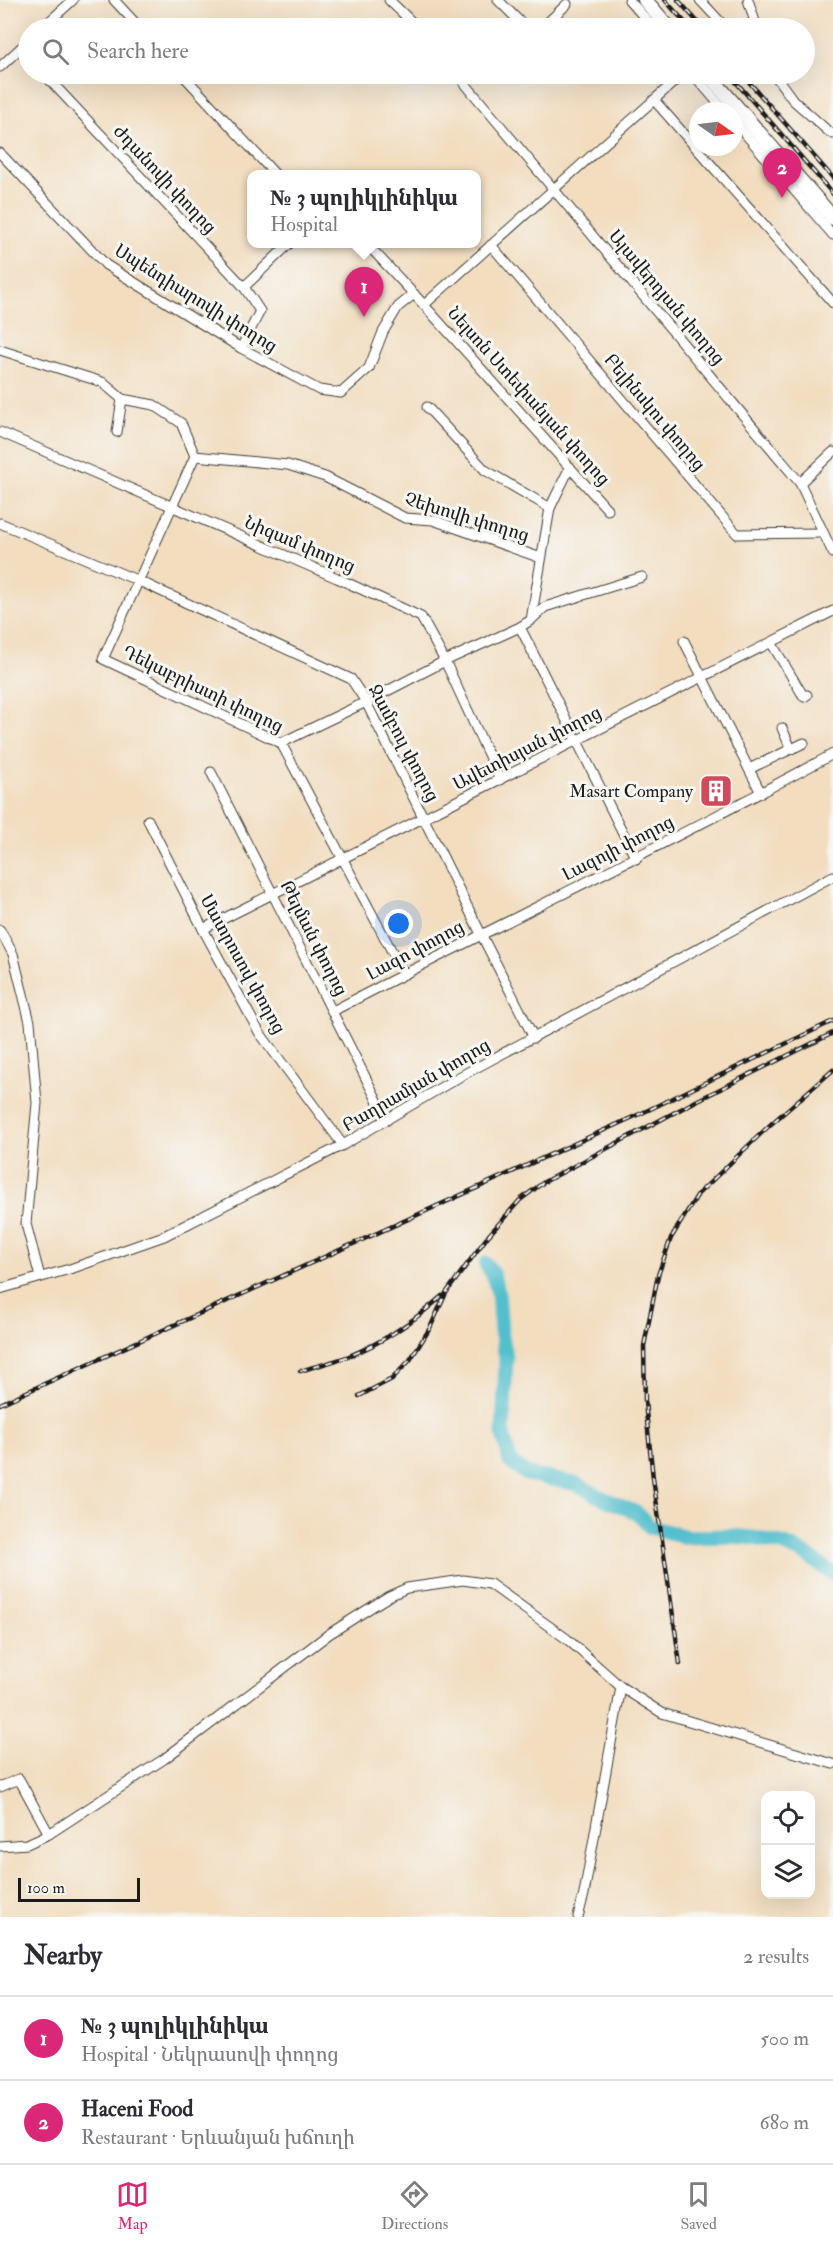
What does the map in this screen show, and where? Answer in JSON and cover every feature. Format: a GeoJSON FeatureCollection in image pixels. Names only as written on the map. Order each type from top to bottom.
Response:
{"type":"FeatureCollection","features":[{"type":"Feature","properties":{"kind":"highway"},"geometry":{"type":"LineString","coordinates":[[645,0],[660,18]]}},
{"type":"Feature","properties":{"kind":"highway"},"geometry":{"type":"LineString","coordinates":[[717,84],[833,218]]}},
{"type":"Feature","properties":{"kind":"street"},"geometry":{"type":"LineString","coordinates":[[53,18],[73,0]]}},
{"type":"Feature","properties":{"kind":"street"},"geometry":{"type":"LineString","coordinates":[[114,0],[131,18]]}},
{"type":"Feature","properties":{"kind":"street"},"geometry":{"type":"LineString","coordinates":[[389,0],[408,18]]}},
{"type":"Feature","properties":{"kind":"street"},"geometry":{"type":"LineString","coordinates":[[498,0],[516,18]]}},
{"type":"Feature","properties":{"kind":"street"},"geometry":{"type":"LineString","coordinates":[[629,0],[645,18]]}},
{"type":"Feature","properties":{"kind":"street"},"geometry":{"type":"LineString","coordinates":[[700,0],[717,18]]}},
{"type":"Feature","properties":{"kind":"street"},"geometry":{"type":"LineString","coordinates":[[748,0],[754,18]]}},
{"type":"Feature","properties":{"kind":"street"},"geometry":{"type":"LineString","coordinates":[[552,18],[567,4]]}},
{"type":"Feature","properties":{"kind":"street"},"geometry":{"type":"LineString","coordinates":[[0,67],[18,50]]}},
{"type":"Feature","properties":{"kind":"street","name":"Ժդանովի փողոց"},"geometry":{"type":"LineString","coordinates":[[53,84],[244,287],[260,311],[241,348]]}},
{"type":"Feature","properties":{"kind":"street"},"geometry":{"type":"LineString","coordinates":[[191,84],[271,170]]}},
{"type":"Feature","properties":{"kind":"street","name":"Ալավերդյան փողոց"},"geometry":{"type":"LineString","coordinates":[[466,84],[800,483],[832,549]]}},
{"type":"Feature","properties":{"kind":"street"},"geometry":{"type":"LineString","coordinates":[[424,305],[672,84]]}},
{"type":"Feature","properties":{"kind":"street"},"geometry":{"type":"LineString","coordinates":[[702,84],[717,102]]}},
{"type":"Feature","properties":{"kind":"street"},"geometry":{"type":"LineString","coordinates":[[781,84],[793,100],[833,134]]}},
{"type":"Feature","properties":{"kind":"street"},"geometry":{"type":"LineString","coordinates":[[654,100],[833,303]]}},
{"type":"Feature","properties":{"kind":"street"},"geometry":{"type":"LineString","coordinates":[[743,131],[833,235]]}},
{"type":"Feature","properties":{"kind":"street","name":"Սպենդիարովի փողոց"},"geometry":{"type":"LineString","coordinates":[[0,153],[106,265],[241,348],[319,390],[340,393],[369,368],[383,332],[398,307],[414,294]]}},
{"type":"Feature","properties":{"kind":"street","name":"Բելինսկու փողոց"},"geometry":{"type":"LineString","coordinates":[[491,245],[737,534],[824,533]]}},
{"type":"Feature","properties":{"kind":"street"},"geometry":{"type":"LineString","coordinates":[[244,287],[285,248]]}},
{"type":"Feature","properties":{"kind":"street","name":"Նելսոն Ստեփանյան փողոց"},"geometry":{"type":"LineString","coordinates":[[372,248],[608,510]]}},
{"type":"Feature","properties":{"kind":"street"},"geometry":{"type":"LineString","coordinates":[[0,350],[102,382],[123,399],[154,405],[181,423],[195,456],[139,581]]}},
{"type":"Feature","properties":{"kind":"street"},"geometry":{"type":"LineString","coordinates":[[117,432],[123,399]]}},
{"type":"Feature","properties":{"kind":"street"},"geometry":{"type":"LineString","coordinates":[[427,407],[485,470],[550,508]]}},
{"type":"Feature","properties":{"kind":"street","name":"Նիզամ փողոց"},"geometry":{"type":"LineString","coordinates":[[0,432],[338,578],[421,617],[445,661],[500,780]]}},
{"type":"Feature","properties":{"kind":"street"},"geometry":{"type":"LineString","coordinates":[[800,483],[833,452]]}},
{"type":"Feature","properties":{"kind":"street","name":"Չեխովի փողոց"},"geometry":{"type":"LineString","coordinates":[[195,456],[288,465],[325,477],[405,518],[433,520],[541,558]]}},
{"type":"Feature","properties":{"kind":"street"},"geometry":{"type":"LineString","coordinates":[[531,620],[550,508],[570,467]]}},
{"type":"Feature","properties":{"kind":"street","name":"Ջամբուլ փողոց"},"geometry":{"type":"LineString","coordinates":[[0,523],[139,581],[351,679],[366,702],[534,1038]]}},
{"type":"Feature","properties":{"kind":"street"},"geometry":{"type":"LineString","coordinates":[[281,743],[445,661],[520,627],[544,607],[642,577]]}},
{"type":"Feature","properties":{"kind":"street","name":"Դեկաբրիստի փողոց"},"geometry":{"type":"LineString","coordinates":[[139,581],[103,659],[281,743],[404,974]]}},
{"type":"Feature","properties":{"kind":"street","name":"Ավետիսյան փողոց"},"geometry":{"type":"LineString","coordinates":[[203,929],[772,644],[833,611]]}},
{"type":"Feature","properties":{"kind":"street"},"geometry":{"type":"LineString","coordinates":[[520,627],[636,859]]}},
{"type":"Feature","properties":{"kind":"street"},"geometry":{"type":"LineString","coordinates":[[684,641],[761,793]]}},
{"type":"Feature","properties":{"kind":"street"},"geometry":{"type":"LineString","coordinates":[[772,644],[804,697],[807,695]]}},
{"type":"Feature","properties":{"kind":"street"},"geometry":{"type":"LineString","coordinates":[[782,728],[791,749]]}},
{"type":"Feature","properties":{"kind":"street"},"geometry":{"type":"LineString","coordinates":[[749,769],[804,743]]}},
{"type":"Feature","properties":{"kind":"street","name":"Լազոյի փողոց"},"geometry":{"type":"LineString","coordinates":[[481,934],[636,859],[833,754]]}},
{"type":"Feature","properties":{"kind":"street","name":"Թելման փողոց"},"geometry":{"type":"LineString","coordinates":[[212,772],[387,1120]]}},
{"type":"Feature","properties":{"kind":"street","name":"Մատրոսով փողոց"},"geometry":{"type":"LineString","coordinates":[[148,820],[203,929],[259,1032],[343,1145]]}},
{"type":"Feature","properties":{"kind":"street","name":"Բաղրամյան փողոց"},"geometry":{"type":"LineString","coordinates":[[0,1288],[164,1236],[343,1145],[459,1077],[833,876]]}},
{"type":"Feature","properties":{"kind":"street"},"geometry":{"type":"LineString","coordinates":[[0,930],[13,954],[30,1022],[37,1103],[26,1224],[40,1277]]}},
{"type":"Feature","properties":{"kind":"street","name":"Լազո փողոց"},"geometry":{"type":"LineString","coordinates":[[333,1011],[481,934]]}},
{"type":"Feature","properties":{"kind":"street"},"geometry":{"type":"LineString","coordinates":[[0,1846],[27,1844],[49,1834],[164,1759],[329,1634],[388,1596],[407,1588],[463,1580],[490,1584],[567,1639],[621,1688],[662,1713],[833,1764]]}},
{"type":"Feature","properties":{"kind":"street"},"geometry":{"type":"LineString","coordinates":[[578,1917],[621,1688]]}},
{"type":"Feature","properties":{"kind":"street"},"geometry":{"type":"LineString","coordinates":[[0,1787],[19,1779],[49,1834]]}},
{"type":"Feature","properties":{"kind":"waterway"},"geometry":{"type":"LineString","coordinates":[[486,1264],[492,1273],[498,1292],[506,1358],[503,1435],[510,1462],[526,1474],[577,1484],[637,1513],[650,1527],[687,1537],[731,1536],[786,1545],[808,1556],[833,1574]]}},
{"type":"Feature","properties":{"kind":"railway"},"geometry":{"type":"LineString","coordinates":[[665,0],[681,18]]}},
{"type":"Feature","properties":{"kind":"railway"},"geometry":{"type":"LineString","coordinates":[[678,0],[694,18]]}},
{"type":"Feature","properties":{"kind":"railway"},"geometry":{"type":"LineString","coordinates":[[738,84],[833,194]]}},
{"type":"Feature","properties":{"kind":"railway"},"geometry":{"type":"LineString","coordinates":[[751,84],[833,178]]}},
{"type":"Feature","properties":{"kind":"railway"},"geometry":{"type":"LineString","coordinates":[[0,1404],[642,1113],[833,1021]]}},
{"type":"Feature","properties":{"kind":"railway"},"geometry":{"type":"LineString","coordinates":[[359,1396],[392,1379],[410,1360],[430,1328],[446,1293],[488,1236],[520,1200],[544,1182],[696,1101],[833,1033]]}},
{"type":"Feature","properties":{"kind":"railway"},"geometry":{"type":"LineString","coordinates":[[680,1664],[653,1478],[645,1402],[644,1346],[658,1275],[671,1238],[698,1194],[771,1124],[833,1070]]}},
{"type":"Feature","properties":{"kind":"railway"},"geometry":{"type":"LineString","coordinates":[[300,1371],[349,1356],[374,1344],[421,1314],[442,1296]]}},
{"type":"Feature","properties":{"kind":"place","name":"Haceni Food"},"geometry":{"type":"Point","coordinates":[782,198]}},
{"type":"Feature","properties":{"kind":"place","name":"№ 3 պոլիկլինիկա"},"geometry":{"type":"Point","coordinates":[364,317]}},
{"type":"Feature","properties":{"kind":"place","name":"Masart Company"},"geometry":{"type":"Point","coordinates":[716,791]}}]}
